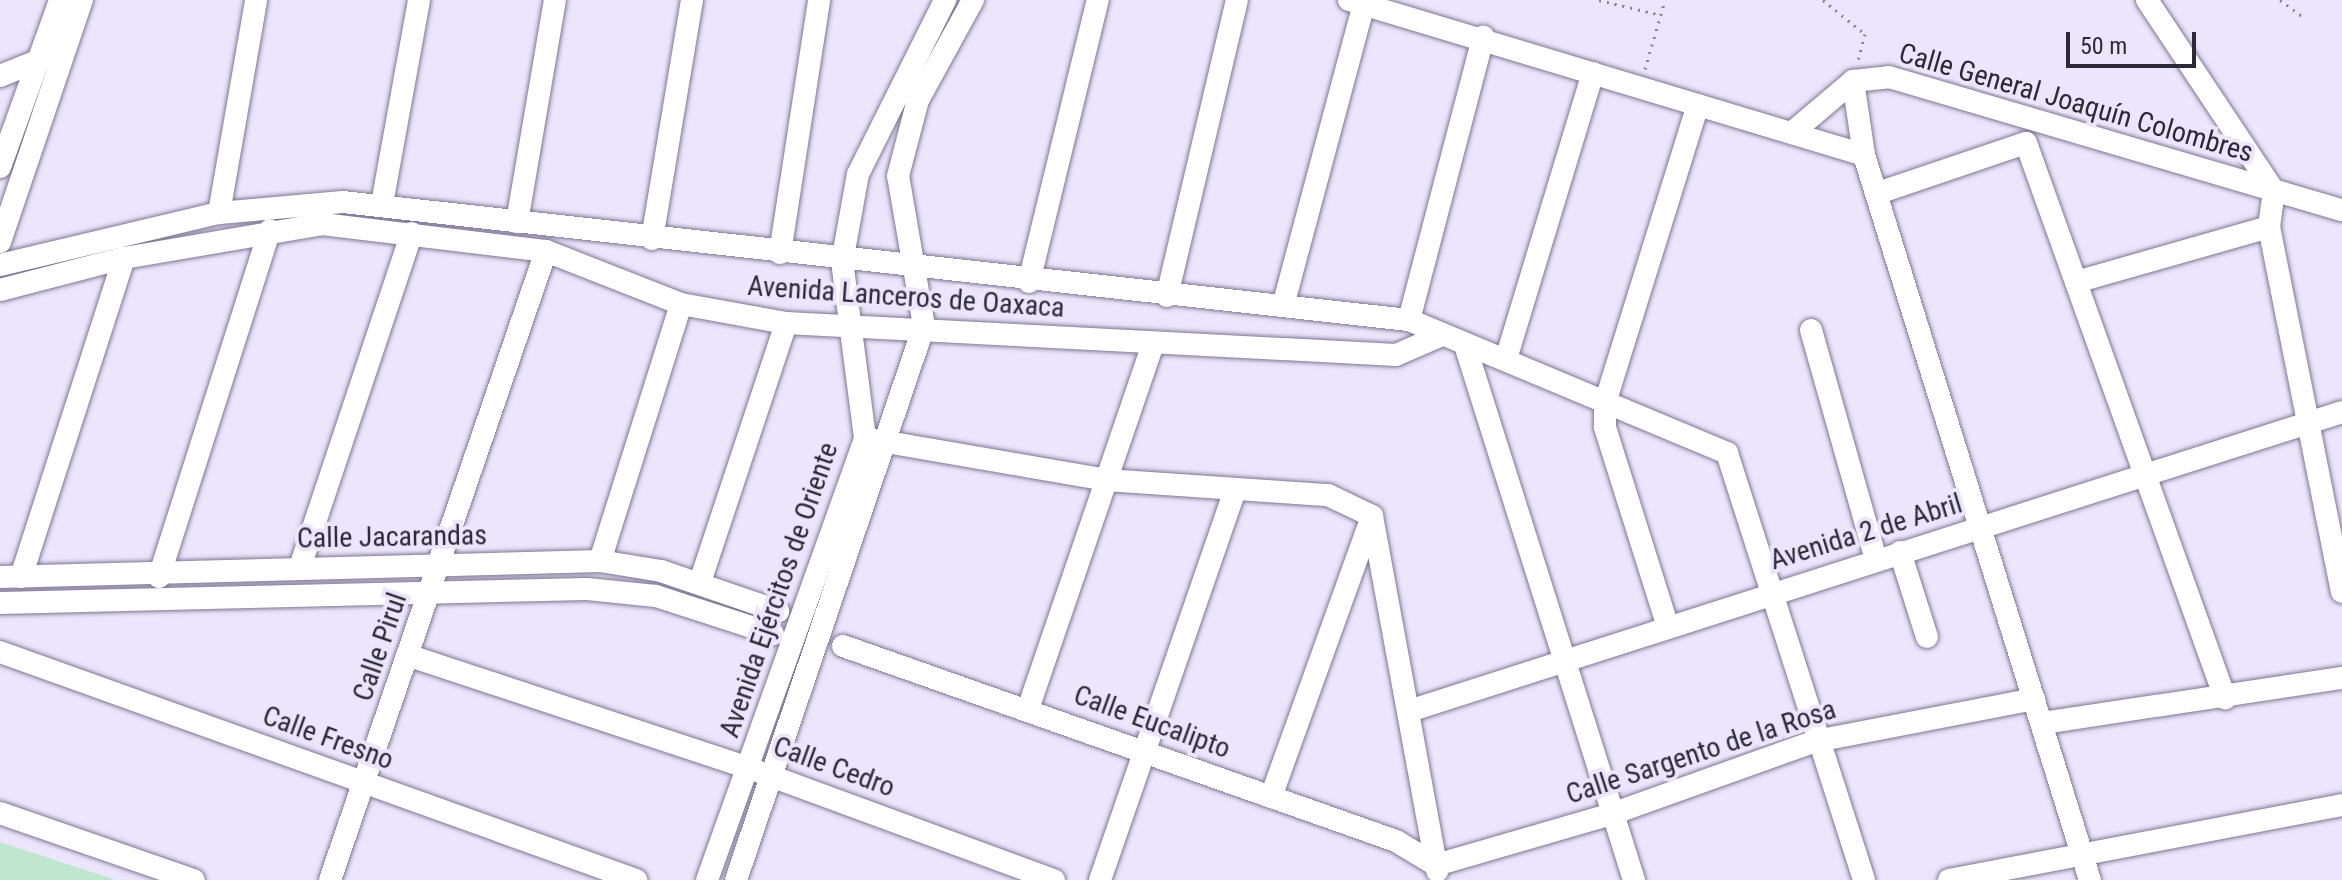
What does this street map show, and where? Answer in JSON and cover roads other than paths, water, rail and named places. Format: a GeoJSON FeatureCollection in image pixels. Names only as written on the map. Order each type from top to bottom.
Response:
{"type":"FeatureCollection","features":[{"type":"Feature","properties":{"kind":"street"},"geometry":{"type":"LineString","coordinates":[[0,167],[60,0]]}},
{"type":"Feature","properties":{"kind":"street"},"geometry":{"type":"LineString","coordinates":[[0,242],[82,0]]}},
{"type":"Feature","properties":{"kind":"street"},"geometry":{"type":"LineString","coordinates":[[219,213],[256,0]]}},
{"type":"Feature","properties":{"kind":"street"},"geometry":{"type":"LineString","coordinates":[[382,204],[419,0]]}},
{"type":"Feature","properties":{"kind":"street"},"geometry":{"type":"LineString","coordinates":[[517,222],[555,0]]}},
{"type":"Feature","properties":{"kind":"street"},"geometry":{"type":"LineString","coordinates":[[652,239],[692,0]]}},
{"type":"Feature","properties":{"kind":"street"},"geometry":{"type":"LineString","coordinates":[[780,253],[819,0]]}},
{"type":"Feature","properties":{"kind":"street","name":"Avenida Ejércitos de Oriente"},"geometry":{"type":"LineString","coordinates":[[707,880],[865,438],[842,262],[874,129],[945,0]]}},
{"type":"Feature","properties":{"kind":"street"},"geometry":{"type":"LineString","coordinates":[[924,326],[910,265],[898,176],[904,137],[973,0]]}},
{"type":"Feature","properties":{"kind":"street"},"geometry":{"type":"LineString","coordinates":[[1029,282],[1098,0]]}},
{"type":"Feature","properties":{"kind":"street"},"geometry":{"type":"LineString","coordinates":[[1167,296],[1237,0]]}},
{"type":"Feature","properties":{"kind":"street"},"geometry":{"type":"LineString","coordinates":[[2144,1],[2274,191],[2269,227],[2340,560],[2342,592]]}},
{"type":"Feature","properties":{"kind":"street"},"geometry":{"type":"LineString","coordinates":[[1283,306],[1356,2],[1483,37],[1864,155]]}},
{"type":"Feature","properties":{"kind":"street"},"geometry":{"type":"LineString","coordinates":[[1409,320],[1483,37]]}},
{"type":"Feature","properties":{"kind":"street"},"geometry":{"type":"LineString","coordinates":[[0,76],[64,51]]}},
{"type":"Feature","properties":{"kind":"street"},"geometry":{"type":"LineString","coordinates":[[1506,359],[1593,73]]}},
{"type":"Feature","properties":{"kind":"street","name":"Calle General Joaquín Colombres"},"geometry":{"type":"LineString","coordinates":[[1853,81],[1889,77],[2342,210]]}},
{"type":"Feature","properties":{"kind":"street"},"geometry":{"type":"LineString","coordinates":[[1793,132],[1853,81]]}},
{"type":"Feature","properties":{"kind":"street"},"geometry":{"type":"LineString","coordinates":[[1853,81],[1864,155],[1881,192],[1977,528],[2043,723],[2090,880]]}},
{"type":"Feature","properties":{"kind":"street"},"geometry":{"type":"LineString","coordinates":[[1667,624],[1605,427],[1605,403],[1698,105]]}},
{"type":"Feature","properties":{"kind":"street"},"geometry":{"type":"LineString","coordinates":[[1881,192],[2026,143],[2141,475],[2225,698]]}},
{"type":"Feature","properties":{"kind":"street","name":"Avenida Lanceros de Oaxaca"},"geometry":{"type":"LineString","coordinates":[[0,265],[219,213],[302,201],[382,204],[842,262],[910,265],[1029,282],[1409,320],[1440,336],[1506,359],[1727,453],[1770,593]]}},
{"type":"Feature","properties":{"kind":"street","name":"Avenida Lanceros de Oaxaca"},"geometry":{"type":"LineString","coordinates":[[0,290],[124,258],[270,230],[322,224],[546,251],[681,304],[786,323],[924,326],[1153,343],[1396,355],[1440,336]]}},
{"type":"Feature","properties":{"kind":"street"},"geometry":{"type":"LineString","coordinates":[[2076,282],[2269,227]]}},
{"type":"Feature","properties":{"kind":"street"},"geometry":{"type":"LineString","coordinates":[[159,577],[270,230]]}},
{"type":"Feature","properties":{"kind":"street"},"geometry":{"type":"LineString","coordinates":[[300,567],[412,233]]}},
{"type":"Feature","properties":{"kind":"street","name":"Calle Pirul"},"geometry":{"type":"LineString","coordinates":[[330,880],[410,656],[546,251]]}},
{"type":"Feature","properties":{"kind":"street"},"geometry":{"type":"LineString","coordinates":[[10,577],[124,258]]}},
{"type":"Feature","properties":{"kind":"street"},"geometry":{"type":"LineString","coordinates":[[600,561],[681,304]]}},
{"type":"Feature","properties":{"kind":"street"},"geometry":{"type":"LineString","coordinates":[[700,582],[786,323]]}},
{"type":"Feature","properties":{"kind":"street","name":"Avenida Ejércitos de Oriente"},"geometry":{"type":"LineString","coordinates":[[736,880],[888,443],[924,326]]}},
{"type":"Feature","properties":{"kind":"street"},"geometry":{"type":"LineString","coordinates":[[1811,330],[1876,560]]}},
{"type":"Feature","properties":{"kind":"street"},"geometry":{"type":"LineString","coordinates":[[1028,709],[1153,343]]}},
{"type":"Feature","properties":{"kind":"street"},"geometry":{"type":"LineString","coordinates":[[1465,345],[1634,880]]}},
{"type":"Feature","properties":{"kind":"street","name":"Avenida 2 de Abril"},"geometry":{"type":"LineString","coordinates":[[1409,711],[1562,657],[2342,412]]}},
{"type":"Feature","properties":{"kind":"street"},"geometry":{"type":"LineString","coordinates":[[865,438],[1106,480],[1328,495],[1372,516]]}},
{"type":"Feature","properties":{"kind":"street"},"geometry":{"type":"LineString","coordinates":[[1100,880],[1235,491]]}},
{"type":"Feature","properties":{"kind":"street"},"geometry":{"type":"LineString","coordinates":[[1372,516],[1437,873]]}},
{"type":"Feature","properties":{"kind":"street"},"geometry":{"type":"LineString","coordinates":[[1271,797],[1372,516]]}},
{"type":"Feature","properties":{"kind":"street"},"geometry":{"type":"LineString","coordinates":[[1900,552],[1927,637]]}},
{"type":"Feature","properties":{"kind":"street","name":"Calle Jacarandas"},"geometry":{"type":"LineString","coordinates":[[0,603],[159,577],[300,567],[439,567],[600,561],[661,571],[778,611]]}},
{"type":"Feature","properties":{"kind":"street"},"geometry":{"type":"LineString","coordinates":[[656,596],[661,571]]}},
{"type":"Feature","properties":{"kind":"street"},"geometry":{"type":"LineString","coordinates":[[225,597],[228,573]]}},
{"type":"Feature","properties":{"kind":"street","name":"Calle Jacarandas"},"geometry":{"type":"LineString","coordinates":[[10,577],[93,590],[225,597],[587,589],[656,596],[773,634]]}},
{"type":"Feature","properties":{"kind":"street"},"geometry":{"type":"LineString","coordinates":[[809,593],[833,602],[846,627],[843,646],[811,667],[786,659],[773,634],[778,611],[809,593]]}},
{"type":"Feature","properties":{"kind":"street"},"geometry":{"type":"LineString","coordinates":[[1770,593],[1864,880]]}},
{"type":"Feature","properties":{"kind":"street","name":"Calle Eucalipto"},"geometry":{"type":"LineString","coordinates":[[843,646],[1147,750],[1413,848],[1437,873]]}},
{"type":"Feature","properties":{"kind":"street","name":"Calle Fresno"},"geometry":{"type":"LineString","coordinates":[[0,652],[636,880]]}},
{"type":"Feature","properties":{"kind":"street","name":"Calle Cedro"},"geometry":{"type":"LineString","coordinates":[[410,656],[749,768],[1054,880]]}},
{"type":"Feature","properties":{"kind":"street"},"geometry":{"type":"LineString","coordinates":[[2043,723],[2342,678]]}},
{"type":"Feature","properties":{"kind":"street","name":"Calle Sargento de la Rosa"},"geometry":{"type":"LineString","coordinates":[[1437,873],[1816,741],[2034,699]]}},
{"type":"Feature","properties":{"kind":"street"},"geometry":{"type":"LineString","coordinates":[[1949,880],[2080,852],[2342,805]]}},
{"type":"Feature","properties":{"kind":"street"},"geometry":{"type":"LineString","coordinates":[[0,813],[194,880]]}}]}
